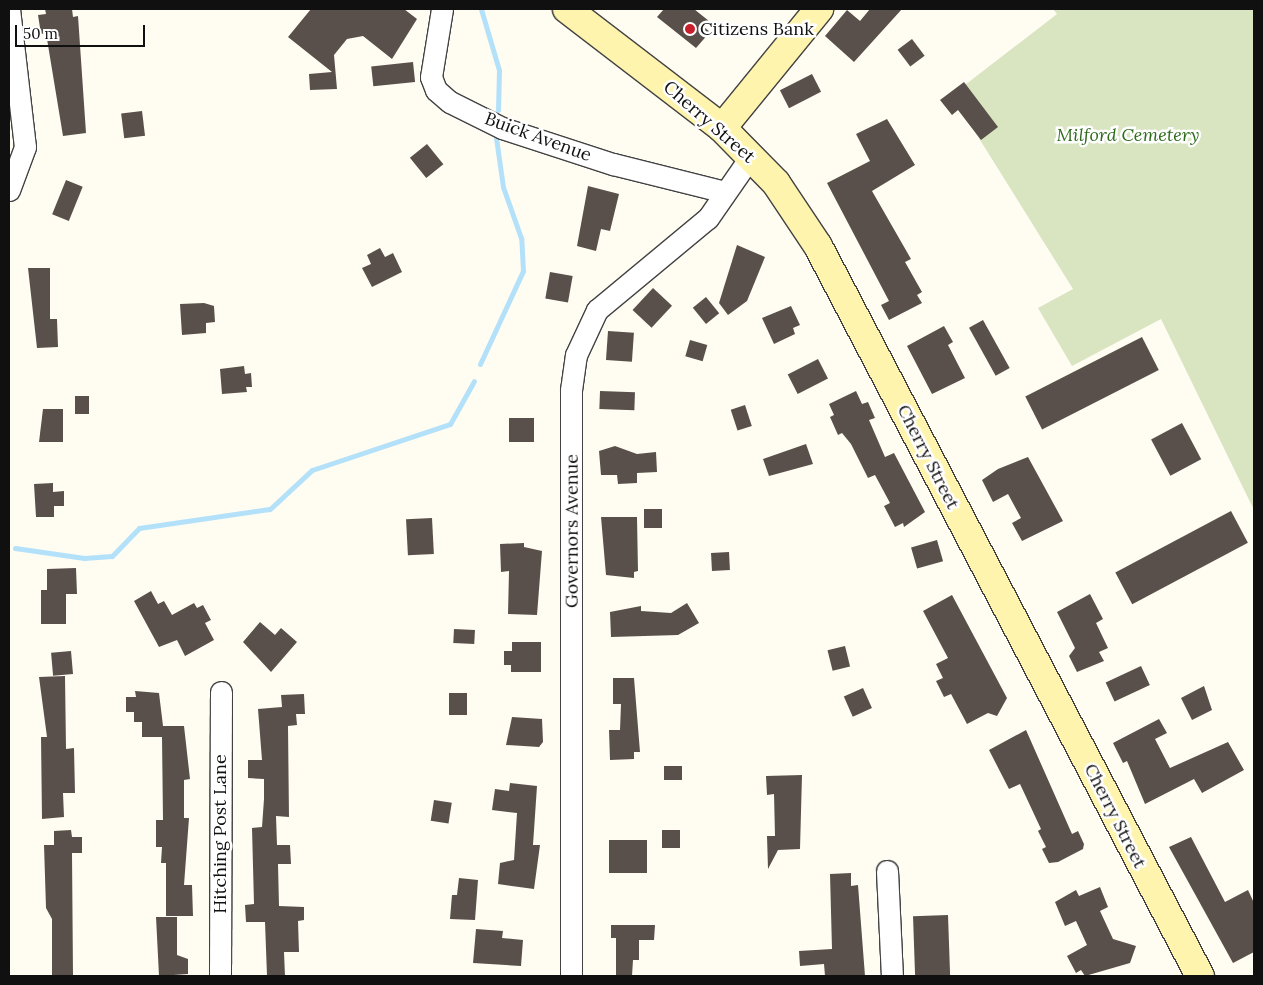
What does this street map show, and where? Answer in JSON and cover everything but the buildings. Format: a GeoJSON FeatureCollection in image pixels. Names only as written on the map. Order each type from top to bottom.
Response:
{"type":"FeatureCollection","features":[{"type":"Feature","properties":{"kind":"main road","name":"Cherry Street"},"geometry":{"type":"LineString","coordinates":[[567,9],[722,128],[776,183],[818,246],[1200,976]]}},
{"type":"Feature","properties":{"kind":"main road"},"geometry":{"type":"LineString","coordinates":[[722,128],[819,9]]}},
{"type":"Feature","properties":{"kind":"street"},"geometry":{"type":"LineString","coordinates":[[9,9],[25,147],[9,190]]}},
{"type":"Feature","properties":{"kind":"street","name":"Buick Avenue"},"geometry":{"type":"LineString","coordinates":[[442,9],[431,77],[436,90],[450,102],[502,128],[613,164],[725,192]]}},
{"type":"Feature","properties":{"kind":"street","name":"Governors Avenue"},"geometry":{"type":"LineString","coordinates":[[571,976],[572,373],[584,332],[597,310],[708,218],[751,156]]}},
{"type":"Feature","properties":{"kind":"street","name":"Hitching Post Lane"},"geometry":{"type":"LineString","coordinates":[[220,976],[221,692]]}},
{"type":"Feature","properties":{"kind":"street"},"geometry":{"type":"LineString","coordinates":[[887,871],[892,976]]}},
{"type":"Feature","properties":{"kind":"green space","name":"Milford Cemetery"},"geometry":{"type":"Polygon","coordinates":[[[1053,9],[1254,9],[1254,510],[1161,319],[1072,366],[1038,308],[1073,289],[952,95],[1057,14],[1053,9]]]}},
{"type":"Feature","properties":{"kind":"waterway"},"geometry":{"type":"LineString","coordinates":[[481,9],[499,70],[498,110]]}},
{"type":"Feature","properties":{"kind":"waterway"},"geometry":{"type":"LineString","coordinates":[[480,364],[523,271],[521,238],[503,187],[496,138]]}},
{"type":"Feature","properties":{"kind":"waterway"},"geometry":{"type":"LineString","coordinates":[[15,548],[84,558],[112,556],[139,528],[270,509],[312,470],[450,424],[474,381]]}},
{"type":"Feature","properties":{"kind":"place","name":"Citizens Bank"},"geometry":{"type":"Point","coordinates":[690,29]}}]}
